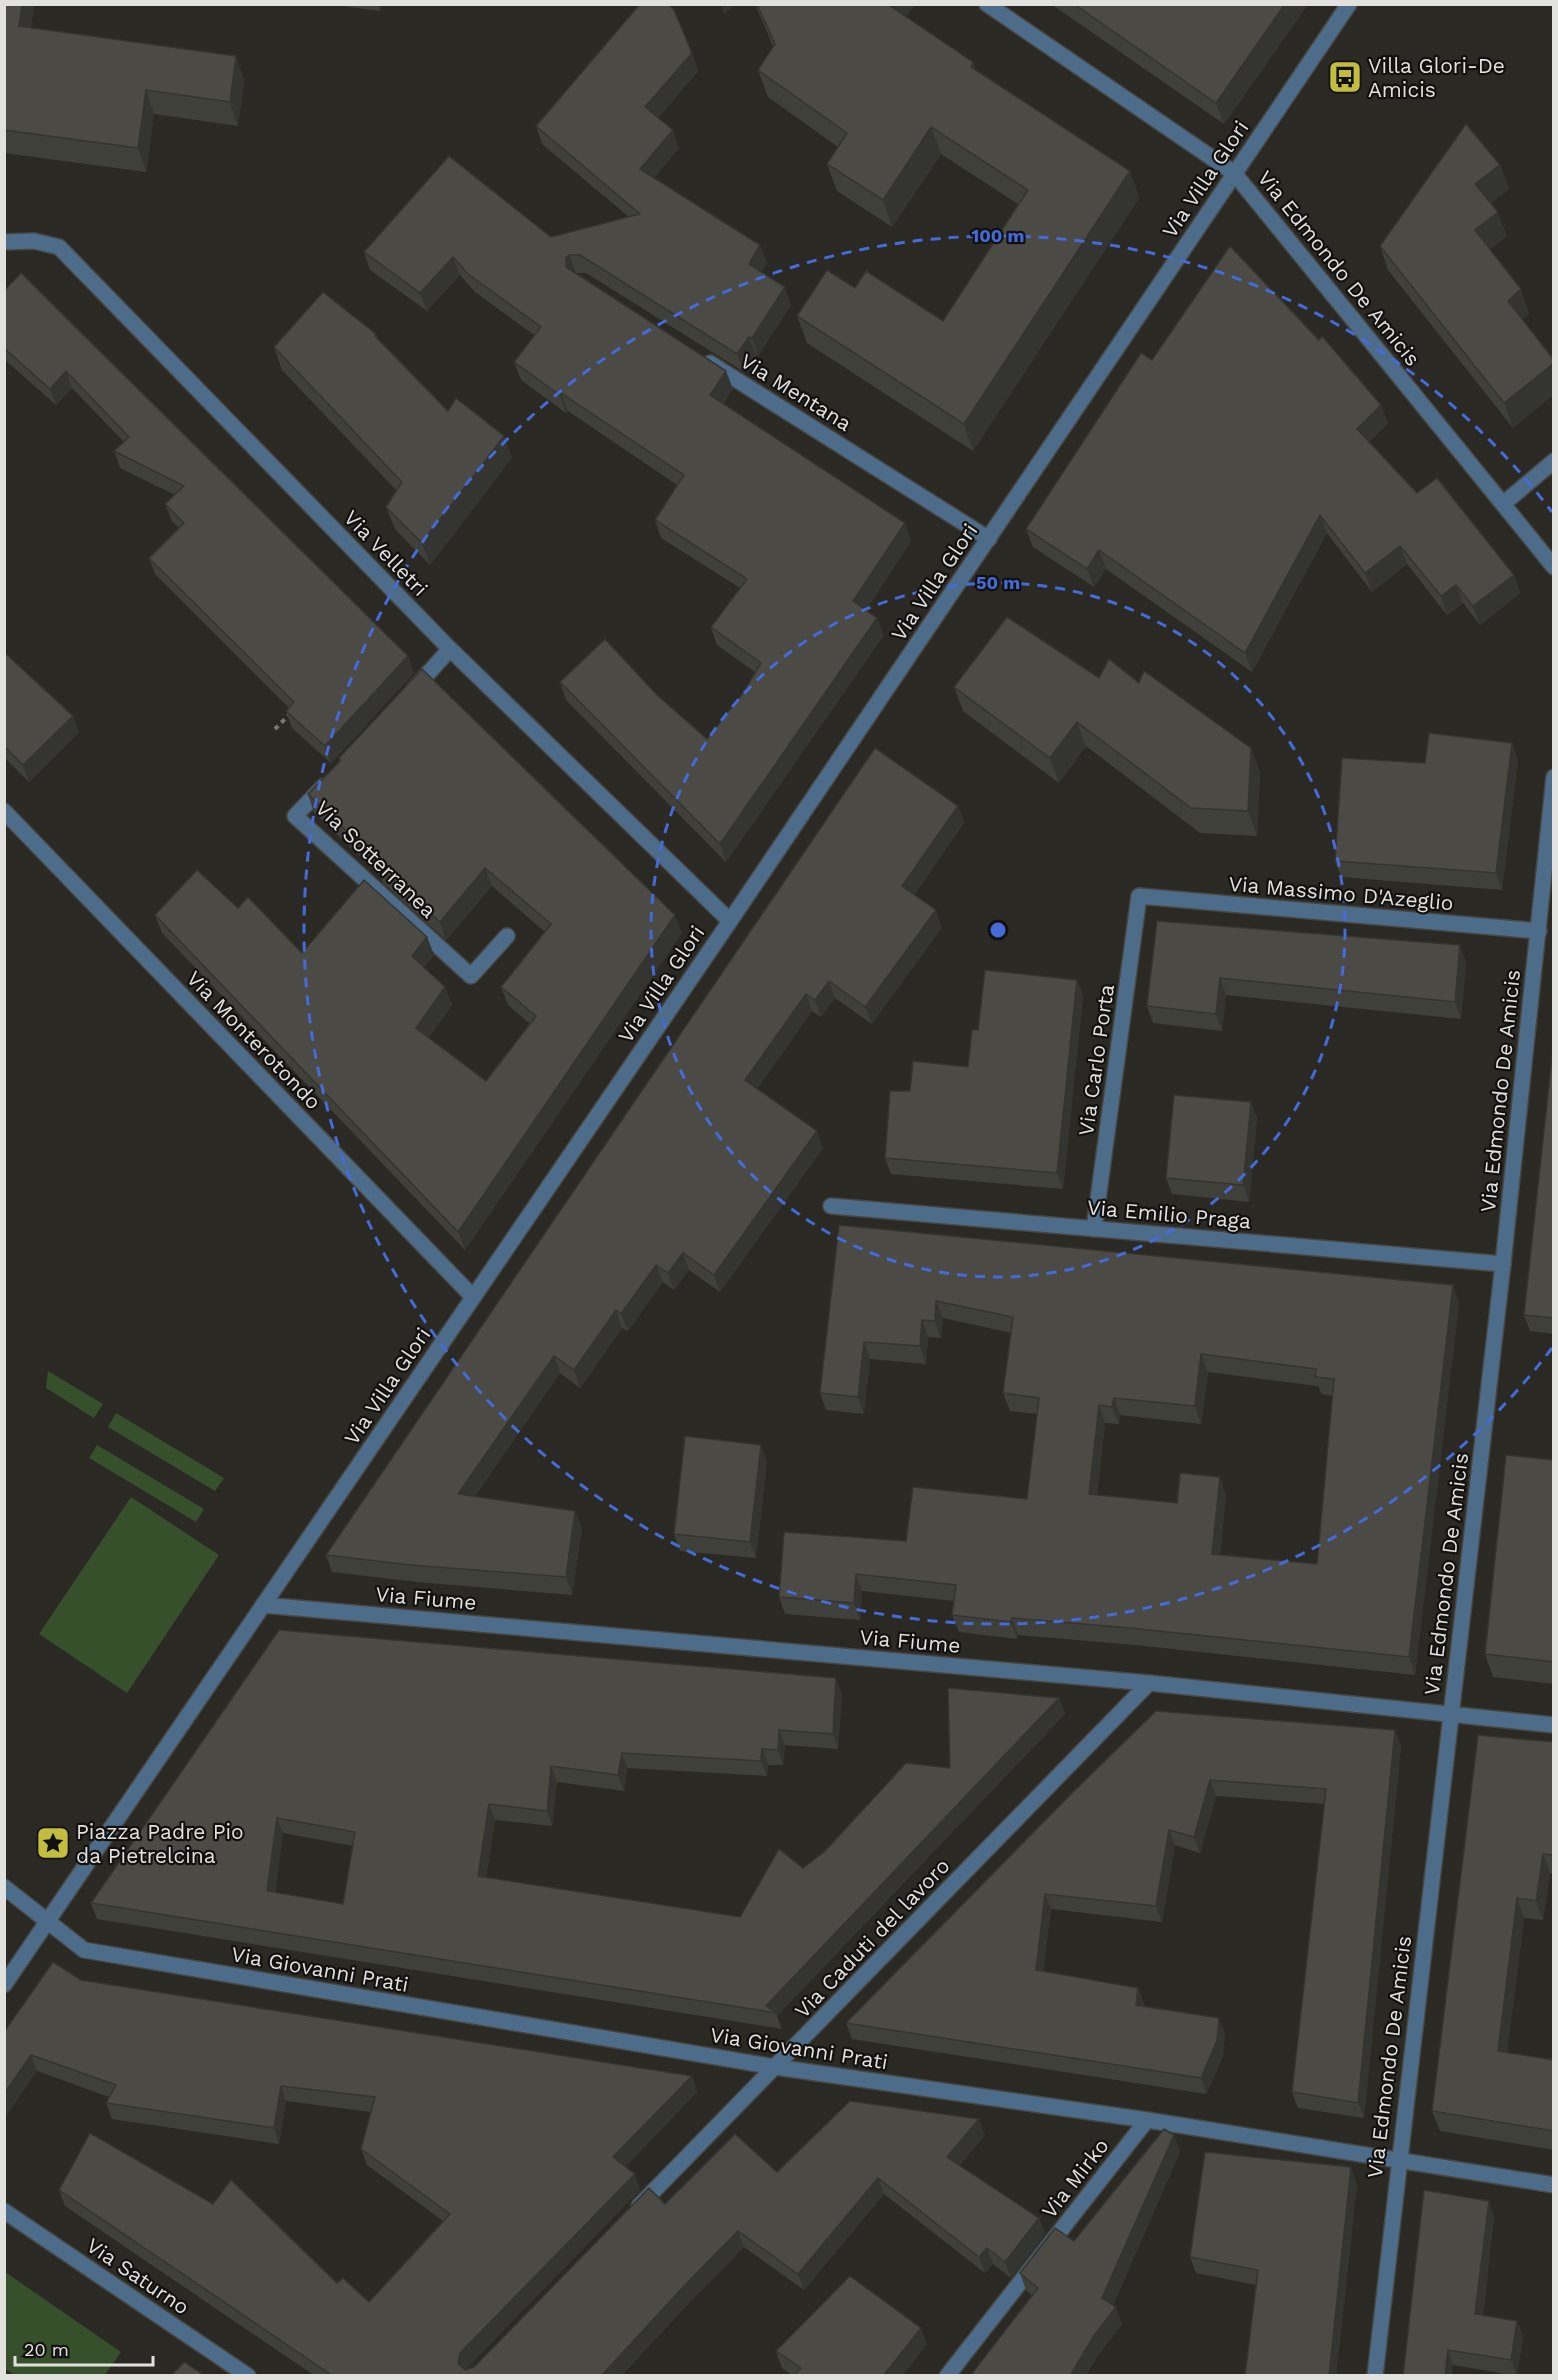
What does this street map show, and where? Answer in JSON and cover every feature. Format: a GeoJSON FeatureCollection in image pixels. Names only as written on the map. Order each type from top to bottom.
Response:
{"type":"FeatureCollection","features":[{"type":"Feature","properties":{"kind":"street","name":"Via Edmondo De Amicis"},"geometry":{"type":"LineString","coordinates":[[987,4],[1234,173],[1554,567]]}},
{"type":"Feature","properties":{"kind":"street","name":"Via Villa Glori"},"geometry":{"type":"LineString","coordinates":[[4,1985],[48,1924],[730,921],[1349,4]]}},
{"type":"Feature","properties":{"kind":"street","name":"Via Velletri"},"geometry":{"type":"LineString","coordinates":[[4,242],[34,241],[59,247],[450,649],[730,921]]}},
{"type":"Feature","properties":{"kind":"street","name":"Via Mentana"},"geometry":{"type":"LineString","coordinates":[[702,357],[989,538]]}},
{"type":"Feature","properties":{"kind":"street"},"geometry":{"type":"LineString","coordinates":[[1503,504],[1554,461]]}},
{"type":"Feature","properties":{"kind":"street"},"geometry":{"type":"LineString","coordinates":[[402,702],[450,649]]}},
{"type":"Feature","properties":{"kind":"street","name":"Via Sotterranea"},"geometry":{"type":"LineString","coordinates":[[336,772],[295,816],[471,976],[507,936]]}},
{"type":"Feature","properties":{"kind":"street","name":"Via Edmondo De Amicis"},"geometry":{"type":"LineString","coordinates":[[1375,2376],[1398,2159],[1503,1264],[1554,777]]}},
{"type":"Feature","properties":{"kind":"street","name":"Via Monterotondo"},"geometry":{"type":"LineString","coordinates":[[4,811],[473,1298]]}},
{"type":"Feature","properties":{"kind":"street","name":"Via Massimo D'Azeglio"},"geometry":{"type":"LineString","coordinates":[[1139,896],[1539,931]]}},
{"type":"Feature","properties":{"kind":"street","name":"Via Carlo Porta"},"geometry":{"type":"LineString","coordinates":[[1094,1229],[1139,896]]}},
{"type":"Feature","properties":{"kind":"street","name":"Via Emilio Praga"},"geometry":{"type":"LineString","coordinates":[[831,1206],[1503,1264]]}},
{"type":"Feature","properties":{"kind":"street","name":"Via Fiume"},"geometry":{"type":"LineString","coordinates":[[263,1605],[1149,1683],[1554,1725]]}},
{"type":"Feature","properties":{"kind":"street","name":"Via Caduti del lavoro"},"geometry":{"type":"LineString","coordinates":[[632,2213],[1149,1683]]}},
{"type":"Feature","properties":{"kind":"street","name":"Via Giovanni Prati"},"geometry":{"type":"LineString","coordinates":[[4,1887],[48,1924],[84,1950],[775,2067],[1148,2120],[1554,2185]]}},
{"type":"Feature","properties":{"kind":"street","name":"Via Mirko"},"geometry":{"type":"LineString","coordinates":[[946,2376],[1148,2120]]}},
{"type":"Feature","properties":{"kind":"street","name":"Via Saturno"},"geometry":{"type":"LineString","coordinates":[[4,2211],[248,2376]]}},
{"type":"Feature","properties":{"kind":"path"},"geometry":{"type":"LineString","coordinates":[[275,729],[291,713]]}},
{"type":"Feature","properties":{"kind":"green space"},"geometry":{"type":"Polygon","coordinates":[[[48,1371],[103,1404],[94,1418],[46,1388],[48,1371]]]}},
{"type":"Feature","properties":{"kind":"green space"},"geometry":{"type":"Polygon","coordinates":[[[116,1413],[224,1478],[215,1491],[108,1427],[116,1413]]]}},
{"type":"Feature","properties":{"kind":"green space"},"geometry":{"type":"Polygon","coordinates":[[[97,1445],[204,1509],[196,1522],[89,1458],[97,1445]]]}},
{"type":"Feature","properties":{"kind":"green space"},"geometry":{"type":"Polygon","coordinates":[[[131,1497],[219,1555],[127,1693],[39,1634],[131,1497]]]}},
{"type":"Feature","properties":{"kind":"green space"},"geometry":{"type":"Polygon","coordinates":[[[5,2272],[121,2352],[105,2375],[15,2375],[5,2369],[5,2272]]]}},
{"type":"Feature","properties":{"kind":"building"},"geometry":{"type":"Polygon","coordinates":[[[4,4],[22,4],[19,26],[236,56],[230,102],[146,90],[138,148],[4,130],[4,4]]]}},
{"type":"Feature","properties":{"kind":"building"},"geometry":{"type":"Polygon","coordinates":[[[640,4],[668,4],[674,10],[692,53],[645,107],[673,130],[640,169],[760,245],[749,264],[785,287],[752,338],[749,337],[737,354],[580,255],[569,255],[566,258],[566,267],[726,371],[710,395],[905,523],[853,601],[877,618],[720,844],[560,682],[605,639],[657,695],[707,739],[743,693],[761,663],[711,627],[747,579],[655,520],[684,475],[561,393],[560,395],[514,362],[541,327],[468,274],[453,257],[420,293],[364,252],[449,156],[551,237],[640,214],[536,126],[640,4]]]}},
{"type":"Feature","properties":{"kind":"building"},"geometry":{"type":"Polygon","coordinates":[[[757,4],[887,4],[973,62],[971,67],[1130,171],[964,424],[797,316],[827,270],[855,288],[866,271],[943,321],[1028,190],[931,127],[883,200],[827,164],[847,133],[758,70],[775,44],[757,4]]]}},
{"type":"Feature","properties":{"kind":"building"},"geometry":{"type":"Polygon","coordinates":[[[1074,4],[1285,4],[1216,103],[1074,4]]]}},
{"type":"Feature","properties":{"kind":"building"},"geometry":{"type":"Polygon","coordinates":[[[1466,124],[1500,165],[1475,184],[1498,212],[1475,230],[1521,289],[1508,301],[1554,360],[1554,363],[1504,403],[1380,246],[1466,124]]]}},
{"type":"Feature","properties":{"kind":"building"},"geometry":{"type":"Polygon","coordinates":[[[1230,246],[1319,340],[1322,336],[1381,405],[1357,429],[1417,493],[1437,478],[1514,575],[1473,606],[1456,585],[1441,596],[1400,546],[1365,573],[1320,515],[1245,653],[1099,550],[1087,569],[1026,529],[1141,353],[1152,360],[1230,246]]]}},
{"type":"Feature","properties":{"kind":"building"},"geometry":{"type":"Polygon","coordinates":[[[21,273],[408,656],[325,746],[286,711],[294,702],[149,558],[184,523],[165,504],[184,486],[114,451],[129,437],[66,371],[50,389],[4,348],[4,291],[21,273]]]}},
{"type":"Feature","properties":{"kind":"building"},"geometry":{"type":"Polygon","coordinates":[[[323,292],[376,334],[375,336],[448,411],[456,398],[504,436],[422,543],[386,507],[402,482],[274,347],[323,292]]]}},
{"type":"Feature","properties":{"kind":"building"},"geometry":{"type":"Polygon","coordinates":[[[1007,617],[1099,678],[1109,659],[1139,683],[1144,671],[1251,748],[1248,811],[1191,808],[1077,722],[1050,758],[954,687],[1007,617]]]}},
{"type":"Feature","properties":{"kind":"building"},"geometry":{"type":"Polygon","coordinates":[[[4,652],[73,716],[23,765],[4,746],[4,652]]]}},
{"type":"Feature","properties":{"kind":"building"},"geometry":{"type":"Polygon","coordinates":[[[422,669],[675,915],[458,1232],[155,915],[197,870],[238,908],[248,897],[302,953],[364,880],[427,937],[412,956],[445,987],[416,1028],[486,1081],[536,1016],[501,987],[551,924],[485,868],[440,922],[377,865],[379,862],[308,794],[422,669]]]}},
{"type":"Feature","properties":{"kind":"building"},"geometry":{"type":"Polygon","coordinates":[[[1429,733],[1512,743],[1496,873],[1335,861],[1342,758],[1425,763],[1429,733]]]}},
{"type":"Feature","properties":{"kind":"building"},"geometry":{"type":"Polygon","coordinates":[[[875,748],[958,806],[902,886],[936,910],[865,1007],[829,981],[815,1000],[806,994],[745,1080],[817,1131],[714,1275],[683,1253],[668,1273],[656,1265],[621,1314],[616,1310],[574,1370],[554,1356],[458,1494],[575,1511],[566,1577],[411,1565],[326,1555],[875,748]]]}},
{"type":"Feature","properties":{"kind":"building"},"geometry":{"type":"Polygon","coordinates":[[[1157,921],[1460,945],[1455,1002],[1220,978],[1216,1014],[1147,1006],[1157,921]]]}},
{"type":"Feature","properties":{"kind":"building"},"geometry":{"type":"Polygon","coordinates":[[[985,970],[1077,980],[1057,1173],[885,1158],[890,1091],[910,1091],[913,1061],[968,1067],[972,1030],[978,1030],[985,970]]]}},
{"type":"Feature","properties":{"kind":"building"},"geometry":{"type":"Polygon","coordinates":[[[1554,1039],[1554,1318],[1524,1315],[1554,1039]]]}},
{"type":"Feature","properties":{"kind":"building"},"geometry":{"type":"Polygon","coordinates":[[[1174,1095],[1251,1102],[1243,1185],[1166,1178],[1174,1095]]]}},
{"type":"Feature","properties":{"kind":"building"},"geometry":{"type":"Polygon","coordinates":[[[839,1225],[1453,1285],[1409,1657],[1129,1628],[1012,1618],[1011,1622],[952,1615],[956,1585],[856,1574],[854,1603],[779,1597],[784,1532],[906,1541],[913,1487],[1027,1499],[1039,1398],[1003,1393],[1013,1317],[936,1301],[935,1321],[922,1320],[920,1346],[864,1342],[858,1397],[820,1393],[839,1225]],[[1201,1354],[1195,1406],[1114,1398],[1112,1407],[1099,1405],[1089,1494],[1177,1503],[1180,1473],[1220,1477],[1212,1554],[1317,1564],[1334,1379],[1315,1377],[1316,1369],[1201,1354]]]}},
{"type":"Feature","properties":{"kind":"building"},"geometry":{"type":"Polygon","coordinates":[[[685,1436],[761,1445],[750,1542],[674,1534],[685,1436]]]}},
{"type":"Feature","properties":{"kind":"building"},"geometry":{"type":"Polygon","coordinates":[[[1506,1455],[1554,1460],[1554,1662],[1485,1654],[1506,1455]]]}},
{"type":"Feature","properties":{"kind":"building"},"geometry":{"type":"Polygon","coordinates":[[[279,1630],[836,1678],[833,1734],[779,1730],[778,1750],[762,1749],[761,1761],[622,1753],[618,1775],[551,1766],[547,1811],[489,1804],[478,1876],[740,1917],[779,1849],[803,1868],[825,1851],[906,1763],[950,1768],[948,1688],[1059,1698],[766,2006],[776,2013],[91,1903],[279,1630]],[[277,1818],[267,1891],[343,1904],[355,1832],[277,1818]]]}},
{"type":"Feature","properties":{"kind":"building"},"geometry":{"type":"Polygon","coordinates":[[[1156,1711],[1395,1730],[1358,2103],[1292,2092],[1326,1789],[1210,1780],[1194,1837],[1169,1830],[1156,1906],[1045,1894],[1036,1970],[1138,1988],[1136,2005],[1219,2018],[1217,2040],[1201,2078],[846,2023],[1156,1711]]]}},
{"type":"Feature","properties":{"kind":"building"},"geometry":{"type":"Polygon","coordinates":[[[1478,1735],[1554,1742],[1554,1855],[1543,1854],[1536,1901],[1517,1898],[1498,2051],[1554,2060],[1554,2131],[1432,2111],[1478,1735]]]}},
{"type":"Feature","properties":{"kind":"building"},"geometry":{"type":"Polygon","coordinates":[[[53,1962],[81,1980],[692,2076],[613,2157],[635,2174],[460,2353],[458,2363],[465,2370],[474,2367],[649,2188],[665,2204],[735,2134],[777,2172],[850,2101],[979,2119],[947,2157],[1039,2218],[1005,2262],[987,2248],[979,2257],[878,2178],[798,2274],[738,2231],[601,2376],[333,2376],[59,2190],[90,2133],[213,2204],[231,2180],[337,2283],[343,2278],[369,2302],[450,2214],[361,2149],[375,2097],[281,2086],[274,2128],[106,2103],[116,2085],[31,2055],[4,2094],[4,2032],[53,1962]]]}},
{"type":"Feature","properties":{"kind":"building"},"geometry":{"type":"Polygon","coordinates":[[[1164,2129],[1174,2135],[1102,2298],[1116,2307],[1093,2337],[1070,2376],[970,2376],[1038,2288],[1020,2273],[1055,2228],[1074,2241],[1164,2129]]]}},
{"type":"Feature","properties":{"kind":"building"},"geometry":{"type":"Polygon","coordinates":[[[1205,2152],[1351,2167],[1329,2376],[1245,2376],[1258,2270],[1190,2257],[1205,2152]]]}},
{"type":"Feature","properties":{"kind":"building"},"geometry":{"type":"Polygon","coordinates":[[[1424,2190],[1489,2201],[1475,2314],[1517,2321],[1511,2360],[1448,2350],[1445,2376],[1403,2376],[1424,2190]]]}},
{"type":"Feature","properties":{"kind":"building"},"geometry":{"type":"Polygon","coordinates":[[[850,2276],[921,2328],[883,2376],[793,2376],[801,2368],[776,2351],[850,2276]]]}},
{"type":"Feature","properties":{"kind":"building"},"geometry":{"type":"Polygon","coordinates":[[[184,2362],[205,2376],[171,2376],[184,2362]]]}},
{"type":"Feature","properties":{"kind":"place","name":"Villa Glori-De Amicis"},"geometry":{"type":"Point","coordinates":[1345,77]}},
{"type":"Feature","properties":{"kind":"place","name":"Piazza Padre Pio da Pietrelcina"},"geometry":{"type":"Point","coordinates":[53,1843]}}]}
